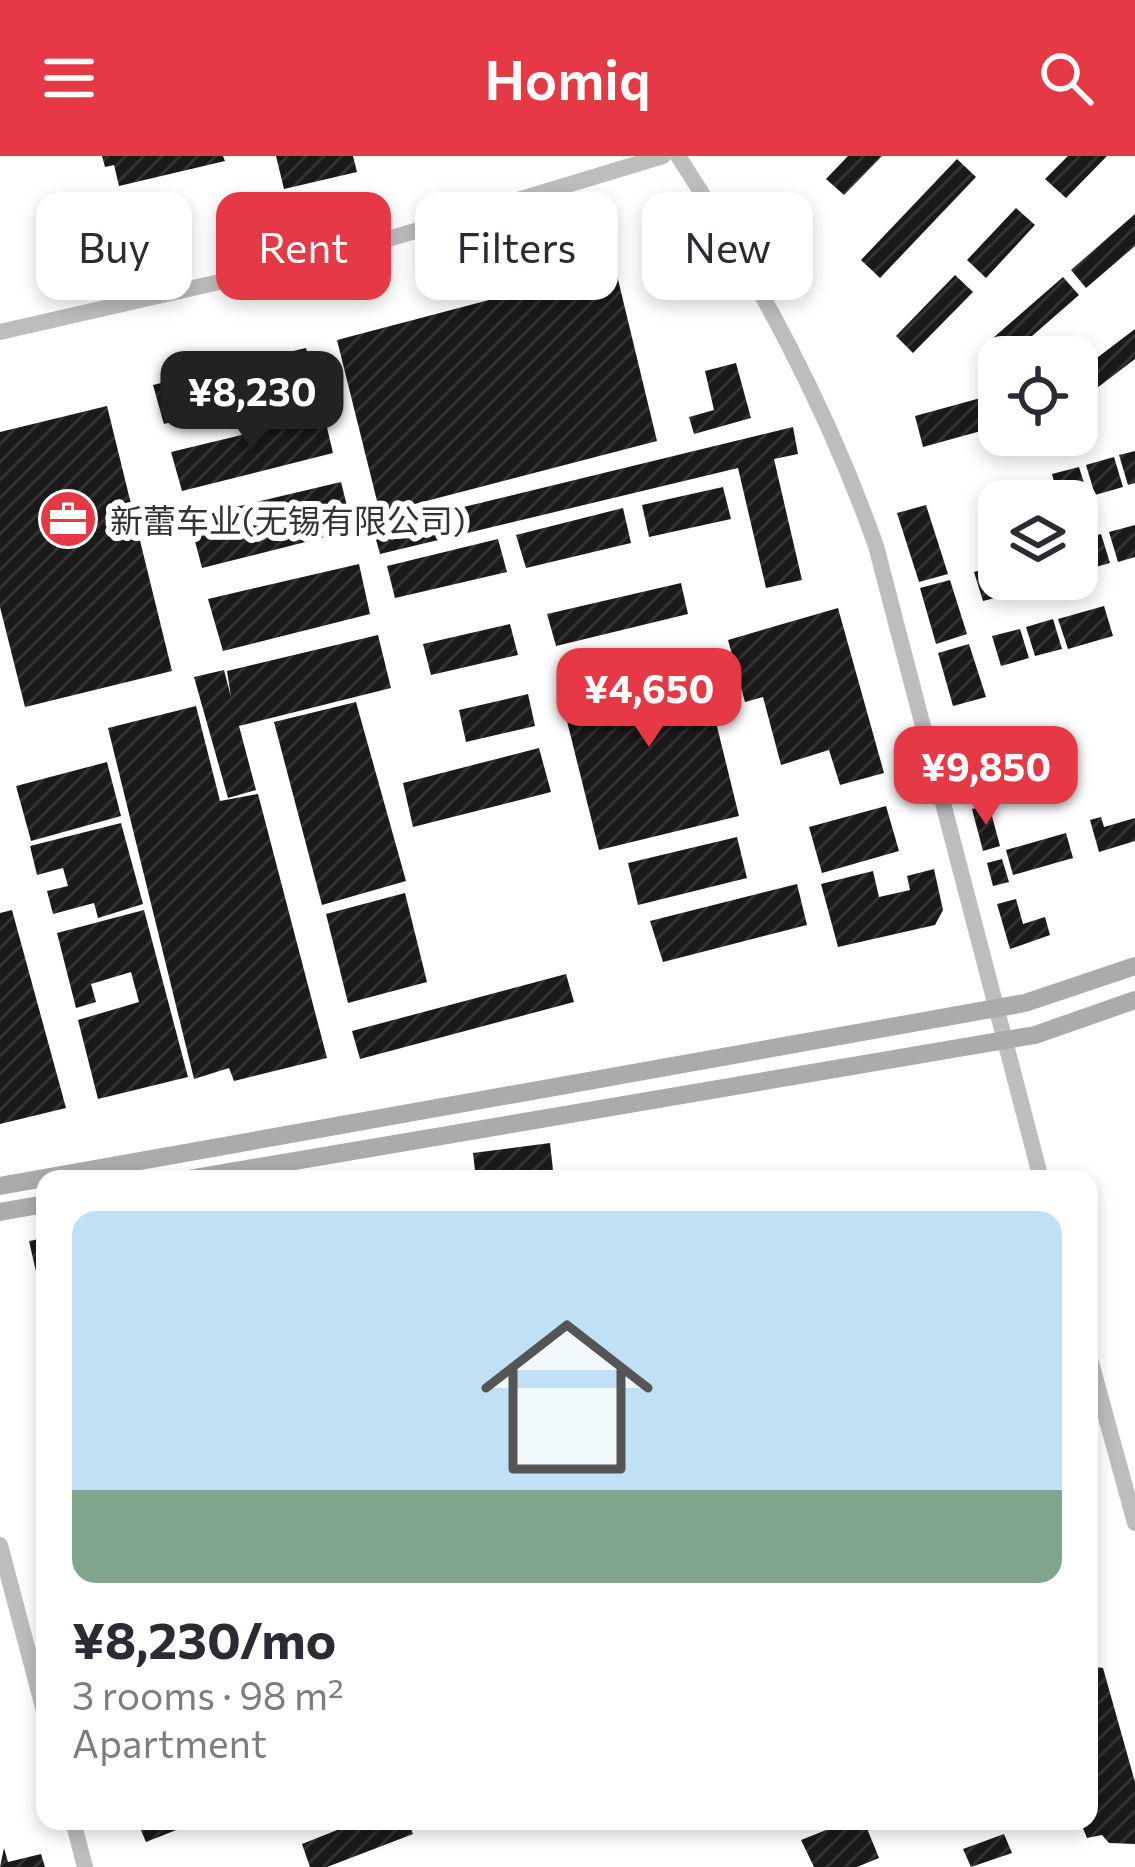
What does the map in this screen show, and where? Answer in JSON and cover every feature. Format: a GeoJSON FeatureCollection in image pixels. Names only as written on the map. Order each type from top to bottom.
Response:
{"type":"FeatureCollection","features":[{"type":"Feature","properties":{"kind":"main road"},"geometry":{"type":"LineString","coordinates":[[89,1170],[1025,1003],[1135,966]]}},
{"type":"Feature","properties":{"kind":"main road"},"geometry":{"type":"LineString","coordinates":[[240,1170],[1035,1034],[1135,1000]]}},
{"type":"Feature","properties":{"kind":"main road"},"geometry":{"type":"LineString","coordinates":[[0,1186],[36,1180]]}},
{"type":"Feature","properties":{"kind":"main road"},"geometry":{"type":"LineString","coordinates":[[0,1212],[36,1206]]}},
{"type":"Feature","properties":{"kind":"street"},"geometry":{"type":"LineString","coordinates":[[0,332],[329,257],[663,156]]}},
{"type":"Feature","properties":{"kind":"street"},"geometry":{"type":"LineString","coordinates":[[678,156],[781,322],[851,475],[894,613],[1039,1170]]}},
{"type":"Feature","properties":{"kind":"street"},"geometry":{"type":"LineString","coordinates":[[1098,1387],[1135,1523]]}},
{"type":"Feature","properties":{"kind":"street"},"geometry":{"type":"LineString","coordinates":[[0,1545],[36,1681]]}},
{"type":"Feature","properties":{"kind":"street"},"geometry":{"type":"LineString","coordinates":[[75,1830],[85,1867]]}},
{"type":"Feature","properties":{"kind":"building"},"geometry":{"type":"Polygon","coordinates":[[[102,156],[223,156],[225,161],[119,186],[114,165],[105,167],[102,156]]]}},
{"type":"Feature","properties":{"kind":"building"},"geometry":{"type":"Polygon","coordinates":[[[276,156],[353,156],[357,172],[284,189],[276,156]]]}},
{"type":"Feature","properties":{"kind":"building"},"geometry":{"type":"Polygon","coordinates":[[[848,156],[882,156],[844,195],[826,179],[848,156]]]}},
{"type":"Feature","properties":{"kind":"building"},"geometry":{"type":"Polygon","coordinates":[[[1068,156],[1107,156],[1066,198],[1045,179],[1068,156]]]}},
{"type":"Feature","properties":{"kind":"building"},"geometry":{"type":"Polygon","coordinates":[[[957,159],[976,177],[880,278],[861,260],[957,159]]]}},
{"type":"Feature","properties":{"kind":"building"},"geometry":{"type":"Polygon","coordinates":[[[1016,208],[1035,225],[986,278],[967,260],[1016,208]]]}},
{"type":"Feature","properties":{"kind":"building"},"geometry":{"type":"Polygon","coordinates":[[[1135,214],[1135,246],[1086,288],[1071,270],[1135,214]]]}},
{"type":"Feature","properties":{"kind":"building"},"geometry":{"type":"Polygon","coordinates":[[[955,275],[973,292],[913,353],[896,336],[955,275]]]}},
{"type":"Feature","properties":{"kind":"building"},"geometry":{"type":"Polygon","coordinates":[[[1063,277],[1079,295],[1032,336],[995,336],[1063,277]]]}},
{"type":"Feature","properties":{"kind":"building"},"geometry":{"type":"Polygon","coordinates":[[[618,279],[657,441],[380,513],[337,340],[489,300],[618,300],[618,279]]]}},
{"type":"Feature","properties":{"kind":"building"},"geometry":{"type":"Polygon","coordinates":[[[1135,329],[1135,359],[1098,387],[1098,357],[1135,329]]]}},
{"type":"Feature","properties":{"kind":"building"},"geometry":{"type":"Polygon","coordinates":[[[306,348],[315,386],[164,424],[153,385],[306,348]]]}},
{"type":"Feature","properties":{"kind":"building"},"geometry":{"type":"Polygon","coordinates":[[[736,363],[751,418],[694,434],[689,417],[714,410],[705,371],[736,363]]]}},
{"type":"Feature","properties":{"kind":"building"},"geometry":{"type":"Polygon","coordinates":[[[978,399],[978,432],[923,447],[915,416],[978,399]]]}},
{"type":"Feature","properties":{"kind":"building","name":"新蕾车业(无锡有限公司)"},"geometry":{"type":"Polygon","coordinates":[[[107,406],[172,671],[25,707],[0,607],[0,432],[107,406]]]}},
{"type":"Feature","properties":{"kind":"building"},"geometry":{"type":"Polygon","coordinates":[[[324,415],[333,453],[182,491],[171,452],[324,415]]]}},
{"type":"Feature","properties":{"kind":"building"},"geometry":{"type":"Polygon","coordinates":[[[793,427],[798,454],[774,459],[802,580],[766,588],[738,468],[380,554],[373,529],[793,427]]]}},
{"type":"Feature","properties":{"kind":"building"},"geometry":{"type":"Polygon","coordinates":[[[1135,451],[1135,483],[1128,485],[1119,455],[1135,451]]]}},
{"type":"Feature","properties":{"kind":"building"},"geometry":{"type":"Polygon","coordinates":[[[1114,457],[1123,487],[1098,494],[1098,480],[1090,480],[1086,465],[1114,457]]]}},
{"type":"Feature","properties":{"kind":"building"},"geometry":{"type":"Polygon","coordinates":[[[1079,467],[1083,480],[1054,480],[1052,474],[1079,467]]]}},
{"type":"Feature","properties":{"kind":"building"},"geometry":{"type":"Polygon","coordinates":[[[341,482],[353,530],[202,568],[189,518],[341,482]]]}},
{"type":"Feature","properties":{"kind":"building"},"geometry":{"type":"Polygon","coordinates":[[[723,487],[731,519],[649,537],[642,505],[723,487]]]}},
{"type":"Feature","properties":{"kind":"building"},"geometry":{"type":"Polygon","coordinates":[[[926,505],[948,574],[919,582],[897,513],[926,505]]]}},
{"type":"Feature","properties":{"kind":"building"},"geometry":{"type":"Polygon","coordinates":[[[623,508],[631,543],[526,568],[516,535],[623,508]]]}},
{"type":"Feature","properties":{"kind":"building"},"geometry":{"type":"Polygon","coordinates":[[[1135,525],[1135,557],[1118,562],[1109,532],[1135,525]]]}},
{"type":"Feature","properties":{"kind":"building"},"geometry":{"type":"Polygon","coordinates":[[[1098,535],[1110,563],[1098,566],[1098,535]]]}},
{"type":"Feature","properties":{"kind":"building"},"geometry":{"type":"Polygon","coordinates":[[[498,539],[507,572],[395,598],[387,566],[498,539]]]}},
{"type":"Feature","properties":{"kind":"building"},"geometry":{"type":"Polygon","coordinates":[[[359,564],[370,614],[223,651],[208,599],[359,564]]]}},
{"type":"Feature","properties":{"kind":"building"},"geometry":{"type":"Polygon","coordinates":[[[950,580],[967,634],[936,644],[920,588],[950,580]]]}},
{"type":"Feature","properties":{"kind":"building"},"geometry":{"type":"Polygon","coordinates":[[[681,583],[688,614],[556,646],[547,614],[681,583]]]}},
{"type":"Feature","properties":{"kind":"building"},"geometry":{"type":"Polygon","coordinates":[[[1104,606],[1113,636],[1068,649],[1058,619],[1104,606]]]}},
{"type":"Feature","properties":{"kind":"building"},"geometry":{"type":"Polygon","coordinates":[[[838,608],[884,773],[840,785],[829,750],[781,765],[763,697],[745,702],[728,640],[838,608]]]}},
{"type":"Feature","properties":{"kind":"building"},"geometry":{"type":"Polygon","coordinates":[[[1053,619],[1062,649],[1035,656],[1026,627],[1053,619]]]}},
{"type":"Feature","properties":{"kind":"building"},"geometry":{"type":"Polygon","coordinates":[[[510,624],[518,655],[431,675],[423,644],[510,624]]]}},
{"type":"Feature","properties":{"kind":"building"},"geometry":{"type":"Polygon","coordinates":[[[1020,629],[1029,658],[1001,666],[992,636],[1020,629]]]}},
{"type":"Feature","properties":{"kind":"building"},"geometry":{"type":"Polygon","coordinates":[[[378,635],[391,688],[239,726],[256,790],[228,798],[194,677],[224,670],[231,697],[227,671],[378,635]]]}},
{"type":"Feature","properties":{"kind":"building"},"geometry":{"type":"Polygon","coordinates":[[[969,644],[986,697],[953,706],[938,653],[969,644]]]}},
{"type":"Feature","properties":{"kind":"building"},"geometry":{"type":"Polygon","coordinates":[[[698,649],[739,816],[599,850],[558,685],[698,649]]]}},
{"type":"Feature","properties":{"kind":"building"},"geometry":{"type":"Polygon","coordinates":[[[528,694],[535,726],[466,742],[459,710],[528,694]]]}},
{"type":"Feature","properties":{"kind":"building"},"geometry":{"type":"Polygon","coordinates":[[[356,702],[406,881],[322,905],[274,722],[356,702]]]}},
{"type":"Feature","properties":{"kind":"building"},"geometry":{"type":"Polygon","coordinates":[[[196,706],[220,801],[258,794],[327,1058],[234,1081],[229,1068],[194,1079],[108,728],[196,706]]]}},
{"type":"Feature","properties":{"kind":"building"},"geometry":{"type":"Polygon","coordinates":[[[1057,745],[1065,773],[983,798],[974,769],[1057,745]]]}},
{"type":"Feature","properties":{"kind":"building"},"geometry":{"type":"Polygon","coordinates":[[[539,748],[551,792],[413,827],[403,783],[539,748]]]}},
{"type":"Feature","properties":{"kind":"building"},"geometry":{"type":"Polygon","coordinates":[[[107,762],[121,816],[31,841],[16,786],[107,762]]]}},
{"type":"Feature","properties":{"kind":"building"},"geometry":{"type":"Polygon","coordinates":[[[989,805],[1000,846],[983,851],[972,809],[989,805]]]}},
{"type":"Feature","properties":{"kind":"building"},"geometry":{"type":"Polygon","coordinates":[[[886,806],[899,851],[822,873],[809,827],[886,806]]]}},
{"type":"Feature","properties":{"kind":"building"},"geometry":{"type":"Polygon","coordinates":[[[1101,817],[1104,827],[1135,818],[1135,841],[1099,852],[1090,820],[1101,817]]]}},
{"type":"Feature","properties":{"kind":"building"},"geometry":{"type":"Polygon","coordinates":[[[121,823],[143,904],[98,918],[94,903],[53,914],[47,891],[68,886],[63,868],[37,875],[30,846],[121,823]]]}},
{"type":"Feature","properties":{"kind":"building"},"geometry":{"type":"Polygon","coordinates":[[[1066,833],[1073,858],[1013,875],[1006,850],[1066,833]]]}},
{"type":"Feature","properties":{"kind":"building"},"geometry":{"type":"Polygon","coordinates":[[[737,837],[747,878],[638,905],[628,863],[737,837]]]}},
{"type":"Feature","properties":{"kind":"building"},"geometry":{"type":"Polygon","coordinates":[[[1002,859],[1009,882],[993,886],[987,863],[1002,859]]]}},
{"type":"Feature","properties":{"kind":"building"},"geometry":{"type":"Polygon","coordinates":[[[934,869],[943,910],[935,925],[838,947],[821,884],[873,871],[879,897],[910,890],[907,876],[934,869]]]}},
{"type":"Feature","properties":{"kind":"building"},"geometry":{"type":"Polygon","coordinates":[[[797,884],[807,925],[663,962],[650,921],[797,884]]]}},
{"type":"Feature","properties":{"kind":"building"},"geometry":{"type":"Polygon","coordinates":[[[405,893],[427,982],[348,1003],[326,914],[405,893]]]}},
{"type":"Feature","properties":{"kind":"building"},"geometry":{"type":"Polygon","coordinates":[[[1016,899],[1023,924],[1045,917],[1050,935],[1010,949],[997,904],[1016,899]]]}},
{"type":"Feature","properties":{"kind":"building"},"geometry":{"type":"Polygon","coordinates":[[[12,910],[66,1108],[0,1124],[0,913],[12,910]]]}},
{"type":"Feature","properties":{"kind":"building"},"geometry":{"type":"Polygon","coordinates":[[[144,910],[188,1077],[98,1099],[78,1020],[139,1002],[131,972],[91,984],[96,1002],[76,1008],[57,933],[144,910]]]}},
{"type":"Feature","properties":{"kind":"building"},"geometry":{"type":"Polygon","coordinates":[[[566,974],[574,1002],[360,1059],[352,1031],[566,974]]]}},
{"type":"Feature","properties":{"kind":"building"},"geometry":{"type":"Polygon","coordinates":[[[550,1143],[553,1170],[475,1170],[473,1153],[550,1143]]]}},
{"type":"Feature","properties":{"kind":"building"},"geometry":{"type":"Polygon","coordinates":[[[36,1240],[36,1272],[29,1241],[36,1240]]]}},
{"type":"Feature","properties":{"kind":"building"},"geometry":{"type":"Polygon","coordinates":[[[1098,1667],[1103,1668],[1135,1782],[1135,1844],[1109,1843],[1102,1835],[1087,1838],[1084,1830],[1098,1830],[1098,1667]]]}},
{"type":"Feature","properties":{"kind":"building"},"geometry":{"type":"Polygon","coordinates":[[[141,1830],[176,1830],[146,1842],[141,1830]]]}},
{"type":"Feature","properties":{"kind":"building"},"geometry":{"type":"Polygon","coordinates":[[[337,1830],[411,1830],[413,1834],[327,1867],[310,1867],[302,1844],[337,1830]]]}},
{"type":"Feature","properties":{"kind":"building"},"geometry":{"type":"Polygon","coordinates":[[[826,1830],[868,1830],[879,1858],[857,1867],[814,1867],[801,1840],[826,1830]]]}},
{"type":"Feature","properties":{"kind":"building"},"geometry":{"type":"Polygon","coordinates":[[[1004,1834],[1012,1853],[971,1867],[963,1849],[1004,1834]]]}},
{"type":"Feature","properties":{"kind":"building"},"geometry":{"type":"Polygon","coordinates":[[[4,1848],[8,1862],[41,1854],[45,1867],[0,1867],[4,1848]]]}},
{"type":"Feature","properties":{"kind":"place","name":"新蕾车业(无锡有限公司)"},"geometry":{"type":"Point","coordinates":[68,519]}}]}
